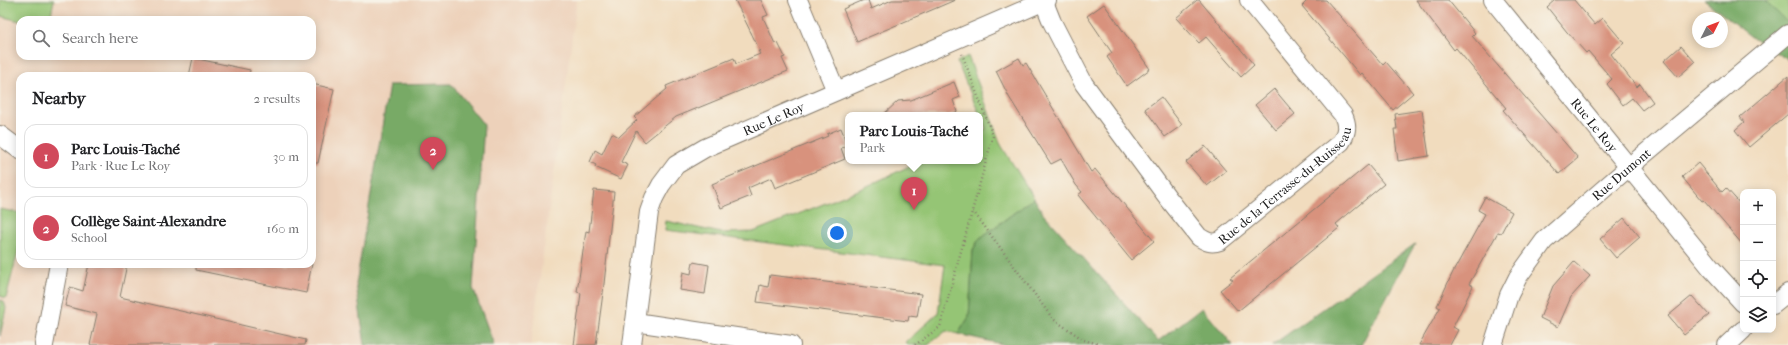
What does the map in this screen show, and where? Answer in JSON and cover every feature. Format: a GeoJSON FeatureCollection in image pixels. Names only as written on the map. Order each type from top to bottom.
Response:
{"type":"FeatureCollection","features":[{"type":"Feature","properties":{"kind":"street"},"geometry":{"type":"LineString","coordinates":[[798,0],[836,91]]}},
{"type":"Feature","properties":{"kind":"street","name":"Rue de la Terrasse-du-Ruisseau"},"geometry":{"type":"LineString","coordinates":[[1045,1],[1052,22],[1084,84],[1168,198],[1199,237],[1212,243],[1220,241],[1281,192],[1341,142],[1346,134],[1347,123],[1343,114],[1249,0]]}},
{"type":"Feature","properties":{"kind":"street","name":"Rue Le Roy"},"geometry":{"type":"LineString","coordinates":[[1493,0],[1711,268],[1740,301]]}},
{"type":"Feature","properties":{"kind":"street","name":"Rue Le Roy"},"geometry":{"type":"LineString","coordinates":[[632,345],[649,212],[654,198],[668,174],[676,165],[694,154],[1045,1]]}},
{"type":"Feature","properties":{"kind":"street","name":"Rue Dumont"},"geometry":{"type":"LineString","coordinates":[[1493,345],[1509,295],[1532,257],[1544,241],[1629,167],[1788,34]]}},
{"type":"Feature","properties":{"kind":"street"},"geometry":{"type":"LineString","coordinates":[[0,135],[16,147]]}},
{"type":"Feature","properties":{"kind":"street"},"geometry":{"type":"LineString","coordinates":[[44,345],[58,268]]}},
{"type":"Feature","properties":{"kind":"street"},"geometry":{"type":"LineString","coordinates":[[1776,303],[1788,293]]}},
{"type":"Feature","properties":{"kind":"street"},"geometry":{"type":"LineString","coordinates":[[635,322],[790,345]]}},
{"type":"Feature","properties":{"kind":"street"},"geometry":{"type":"LineString","coordinates":[[1727,345],[1740,333]]}},
{"type":"Feature","properties":{"kind":"path"},"geometry":{"type":"LineString","coordinates":[[916,345],[940,326],[993,136],[957,40]]}},
{"type":"Feature","properties":{"kind":"path"},"geometry":{"type":"LineString","coordinates":[[972,211],[1053,319],[1084,340],[1102,345]]}},
{"type":"Feature","properties":{"kind":"shaded area"},"geometry":{"type":"Polygon","coordinates":[[[0,0],[577,0],[531,345],[0,345],[0,0]]]}},
{"type":"Feature","properties":{"kind":"green space"},"geometry":{"type":"Polygon","coordinates":[[[0,0],[54,0],[51,16],[16,16],[16,20],[0,16],[0,0]]]}},
{"type":"Feature","properties":{"kind":"green space"},"geometry":{"type":"Polygon","coordinates":[[[1704,0],[1765,0],[1788,23],[1788,60],[1754,39],[1728,19],[1728,12],[1719,12],[1704,0]]]}},
{"type":"Feature","properties":{"kind":"green space"},"geometry":{"type":"Polygon","coordinates":[[[1765,0],[1788,0],[1788,23],[1765,0]]]}},
{"type":"Feature","properties":{"kind":"green space"},"geometry":{"type":"Polygon","coordinates":[[[968,56],[1001,145],[1034,198],[979,239],[973,250],[969,317],[958,334],[946,331],[928,345],[908,345],[906,342],[938,313],[945,265],[665,230],[666,221],[721,233],[753,232],[861,189],[914,164],[983,164],[983,130],[986,129],[983,122],[983,112],[979,112],[957,62],[968,56]]]}},
{"type":"Feature","properties":{"kind":"green space"},"geometry":{"type":"Polygon","coordinates":[[[451,84],[484,125],[473,288],[494,345],[365,345],[356,284],[389,85],[451,84]]]}},
{"type":"Feature","properties":{"kind":"green space"},"geometry":{"type":"Polygon","coordinates":[[[1034,198],[1043,213],[1158,341],[1202,308],[1233,345],[1005,345],[958,334],[969,317],[973,250],[979,239],[1034,198]]]}},
{"type":"Feature","properties":{"kind":"green space"},"geometry":{"type":"Polygon","coordinates":[[[0,209],[16,212],[16,259],[6,298],[0,296],[0,209]]]}},
{"type":"Feature","properties":{"kind":"green space"},"geometry":{"type":"Polygon","coordinates":[[[1415,244],[1361,345],[1272,345],[1415,244]]]}},
{"type":"Feature","properties":{"kind":"green space"},"geometry":{"type":"Polygon","coordinates":[[[0,300],[4,301],[6,308],[0,336],[0,300]]]}},
{"type":"Feature","properties":{"kind":"building"},"geometry":{"type":"Polygon","coordinates":[[[735,0],[761,0],[768,15],[763,17],[775,44],[778,43],[785,57],[782,58],[788,71],[676,117],[645,142],[636,131],[621,162],[628,165],[621,179],[595,167],[596,165],[590,162],[595,150],[602,154],[612,133],[619,137],[637,120],[634,117],[667,89],[666,86],[734,58],[736,64],[760,54],[758,51],[760,51],[735,0]]]}},
{"type":"Feature","properties":{"kind":"building"},"geometry":{"type":"Polygon","coordinates":[[[864,0],[868,0],[871,9],[892,0],[955,0],[857,42],[843,9],[864,0]]]}},
{"type":"Feature","properties":{"kind":"building"},"geometry":{"type":"Polygon","coordinates":[[[1197,0],[1199,0],[1254,65],[1241,77],[1206,37],[1199,43],[1176,18],[1197,0]]]}},
{"type":"Feature","properties":{"kind":"building"},"geometry":{"type":"Polygon","coordinates":[[[1308,0],[1326,0],[1383,65],[1386,62],[1413,93],[1393,110],[1362,73],[1360,75],[1302,6],[1308,0]]]}},
{"type":"Feature","properties":{"kind":"building"},"geometry":{"type":"Polygon","coordinates":[[[1416,0],[1448,0],[1475,33],[1472,36],[1578,158],[1559,174],[1503,110],[1506,108],[1456,48],[1454,50],[1416,0]]]}},
{"type":"Feature","properties":{"kind":"building"},"geometry":{"type":"Polygon","coordinates":[[[1555,0],[1574,0],[1595,25],[1603,18],[1624,43],[1611,54],[1637,87],[1640,84],[1653,102],[1642,110],[1632,98],[1623,105],[1607,84],[1612,79],[1588,51],[1586,53],[1567,32],[1547,7],[1555,0]]]}},
{"type":"Feature","properties":{"kind":"building"},"geometry":{"type":"Polygon","coordinates":[[[1104,4],[1150,69],[1127,86],[1107,57],[1112,53],[1087,16],[1104,4]]]}},
{"type":"Feature","properties":{"kind":"building"},"geometry":{"type":"Polygon","coordinates":[[[1681,46],[1695,62],[1678,77],[1664,61],[1681,46]]]}},
{"type":"Feature","properties":{"kind":"building"},"geometry":{"type":"Polygon","coordinates":[[[1019,58],[1023,65],[1026,63],[1091,172],[1095,169],[1154,241],[1131,260],[1078,195],[1082,192],[1076,185],[1061,159],[1051,164],[1009,97],[996,71],[1019,58]]]}},
{"type":"Feature","properties":{"kind":"building"},"geometry":{"type":"Polygon","coordinates":[[[193,60],[202,60],[250,70],[250,72],[190,72],[193,60]]]}},
{"type":"Feature","properties":{"kind":"building"},"geometry":{"type":"Polygon","coordinates":[[[1788,76],[1788,114],[1749,147],[1735,130],[1744,122],[1740,117],[1788,76]]]}},
{"type":"Feature","properties":{"kind":"building"},"geometry":{"type":"Polygon","coordinates":[[[954,82],[960,97],[953,100],[957,112],[886,112],[898,101],[911,100],[954,82]]]}},
{"type":"Feature","properties":{"kind":"building"},"geometry":{"type":"Polygon","coordinates":[[[316,85],[334,89],[318,163],[316,163],[316,85]]]}},
{"type":"Feature","properties":{"kind":"building"},"geometry":{"type":"Polygon","coordinates":[[[1274,89],[1295,114],[1276,130],[1255,105],[1274,89]]]}},
{"type":"Feature","properties":{"kind":"building"},"geometry":{"type":"Polygon","coordinates":[[[1161,97],[1182,125],[1165,137],[1145,109],[1161,97]]]}},
{"type":"Feature","properties":{"kind":"building"},"geometry":{"type":"Polygon","coordinates":[[[1422,110],[1429,156],[1398,161],[1394,129],[1397,129],[1395,114],[1422,110]]]}},
{"type":"Feature","properties":{"kind":"building"},"geometry":{"type":"Polygon","coordinates":[[[841,128],[845,138],[845,147],[841,148],[845,159],[775,188],[771,178],[748,188],[751,196],[721,208],[712,184],[828,136],[827,134],[841,128]]]}},
{"type":"Feature","properties":{"kind":"building"},"geometry":{"type":"Polygon","coordinates":[[[1205,146],[1226,171],[1207,186],[1186,162],[1205,146]]]}},
{"type":"Feature","properties":{"kind":"building"},"geometry":{"type":"Polygon","coordinates":[[[1698,163],[1722,192],[1726,188],[1740,204],[1740,242],[1704,200],[1702,201],[1682,177],[1698,163]]]}},
{"type":"Feature","properties":{"kind":"building"},"geometry":{"type":"Polygon","coordinates":[[[1368,165],[1384,184],[1336,224],[1339,228],[1238,311],[1220,290],[1233,280],[1230,278],[1368,165]]]}},
{"type":"Feature","properties":{"kind":"building"},"geometry":{"type":"Polygon","coordinates":[[[594,190],[614,192],[603,293],[596,345],[574,345],[581,293],[577,292],[586,231],[589,232],[594,190]]]}},
{"type":"Feature","properties":{"kind":"building"},"geometry":{"type":"Polygon","coordinates":[[[1485,197],[1512,212],[1501,233],[1498,232],[1469,284],[1473,286],[1453,327],[1458,330],[1450,345],[1419,345],[1440,308],[1437,306],[1453,272],[1485,214],[1478,210],[1485,197]]]}},
{"type":"Feature","properties":{"kind":"building"},"geometry":{"type":"Polygon","coordinates":[[[1624,218],[1640,237],[1616,258],[1600,239],[1624,218]]]}},
{"type":"Feature","properties":{"kind":"building"},"geometry":{"type":"Polygon","coordinates":[[[693,262],[709,265],[705,294],[680,290],[683,272],[691,274],[693,262]]]}},
{"type":"Feature","properties":{"kind":"building"},"geometry":{"type":"Polygon","coordinates":[[[1574,262],[1590,276],[1571,297],[1558,327],[1540,318],[1553,286],[1574,262]]]}},
{"type":"Feature","properties":{"kind":"building"},"geometry":{"type":"Polygon","coordinates":[[[88,268],[126,268],[120,297],[306,340],[305,345],[90,345],[97,314],[65,306],[70,287],[83,291],[88,268]]]}},
{"type":"Feature","properties":{"kind":"building"},"geometry":{"type":"Polygon","coordinates":[[[196,268],[311,268],[306,293],[196,270],[196,268]]]}},
{"type":"Feature","properties":{"kind":"building"},"geometry":{"type":"Polygon","coordinates":[[[770,275],[921,294],[917,317],[909,316],[908,321],[757,302],[760,285],[768,287],[770,275]]]}},
{"type":"Feature","properties":{"kind":"building"},"geometry":{"type":"Polygon","coordinates":[[[1692,296],[1709,315],[1684,335],[1668,316],[1692,296]]]}},
{"type":"Feature","properties":{"kind":"place","name":"Collège Saint-Alexandre"},"geometry":{"type":"Point","coordinates":[433,170]}},
{"type":"Feature","properties":{"kind":"place","name":"Parc Louis-Taché"},"geometry":{"type":"Point","coordinates":[914,210]}}]}
